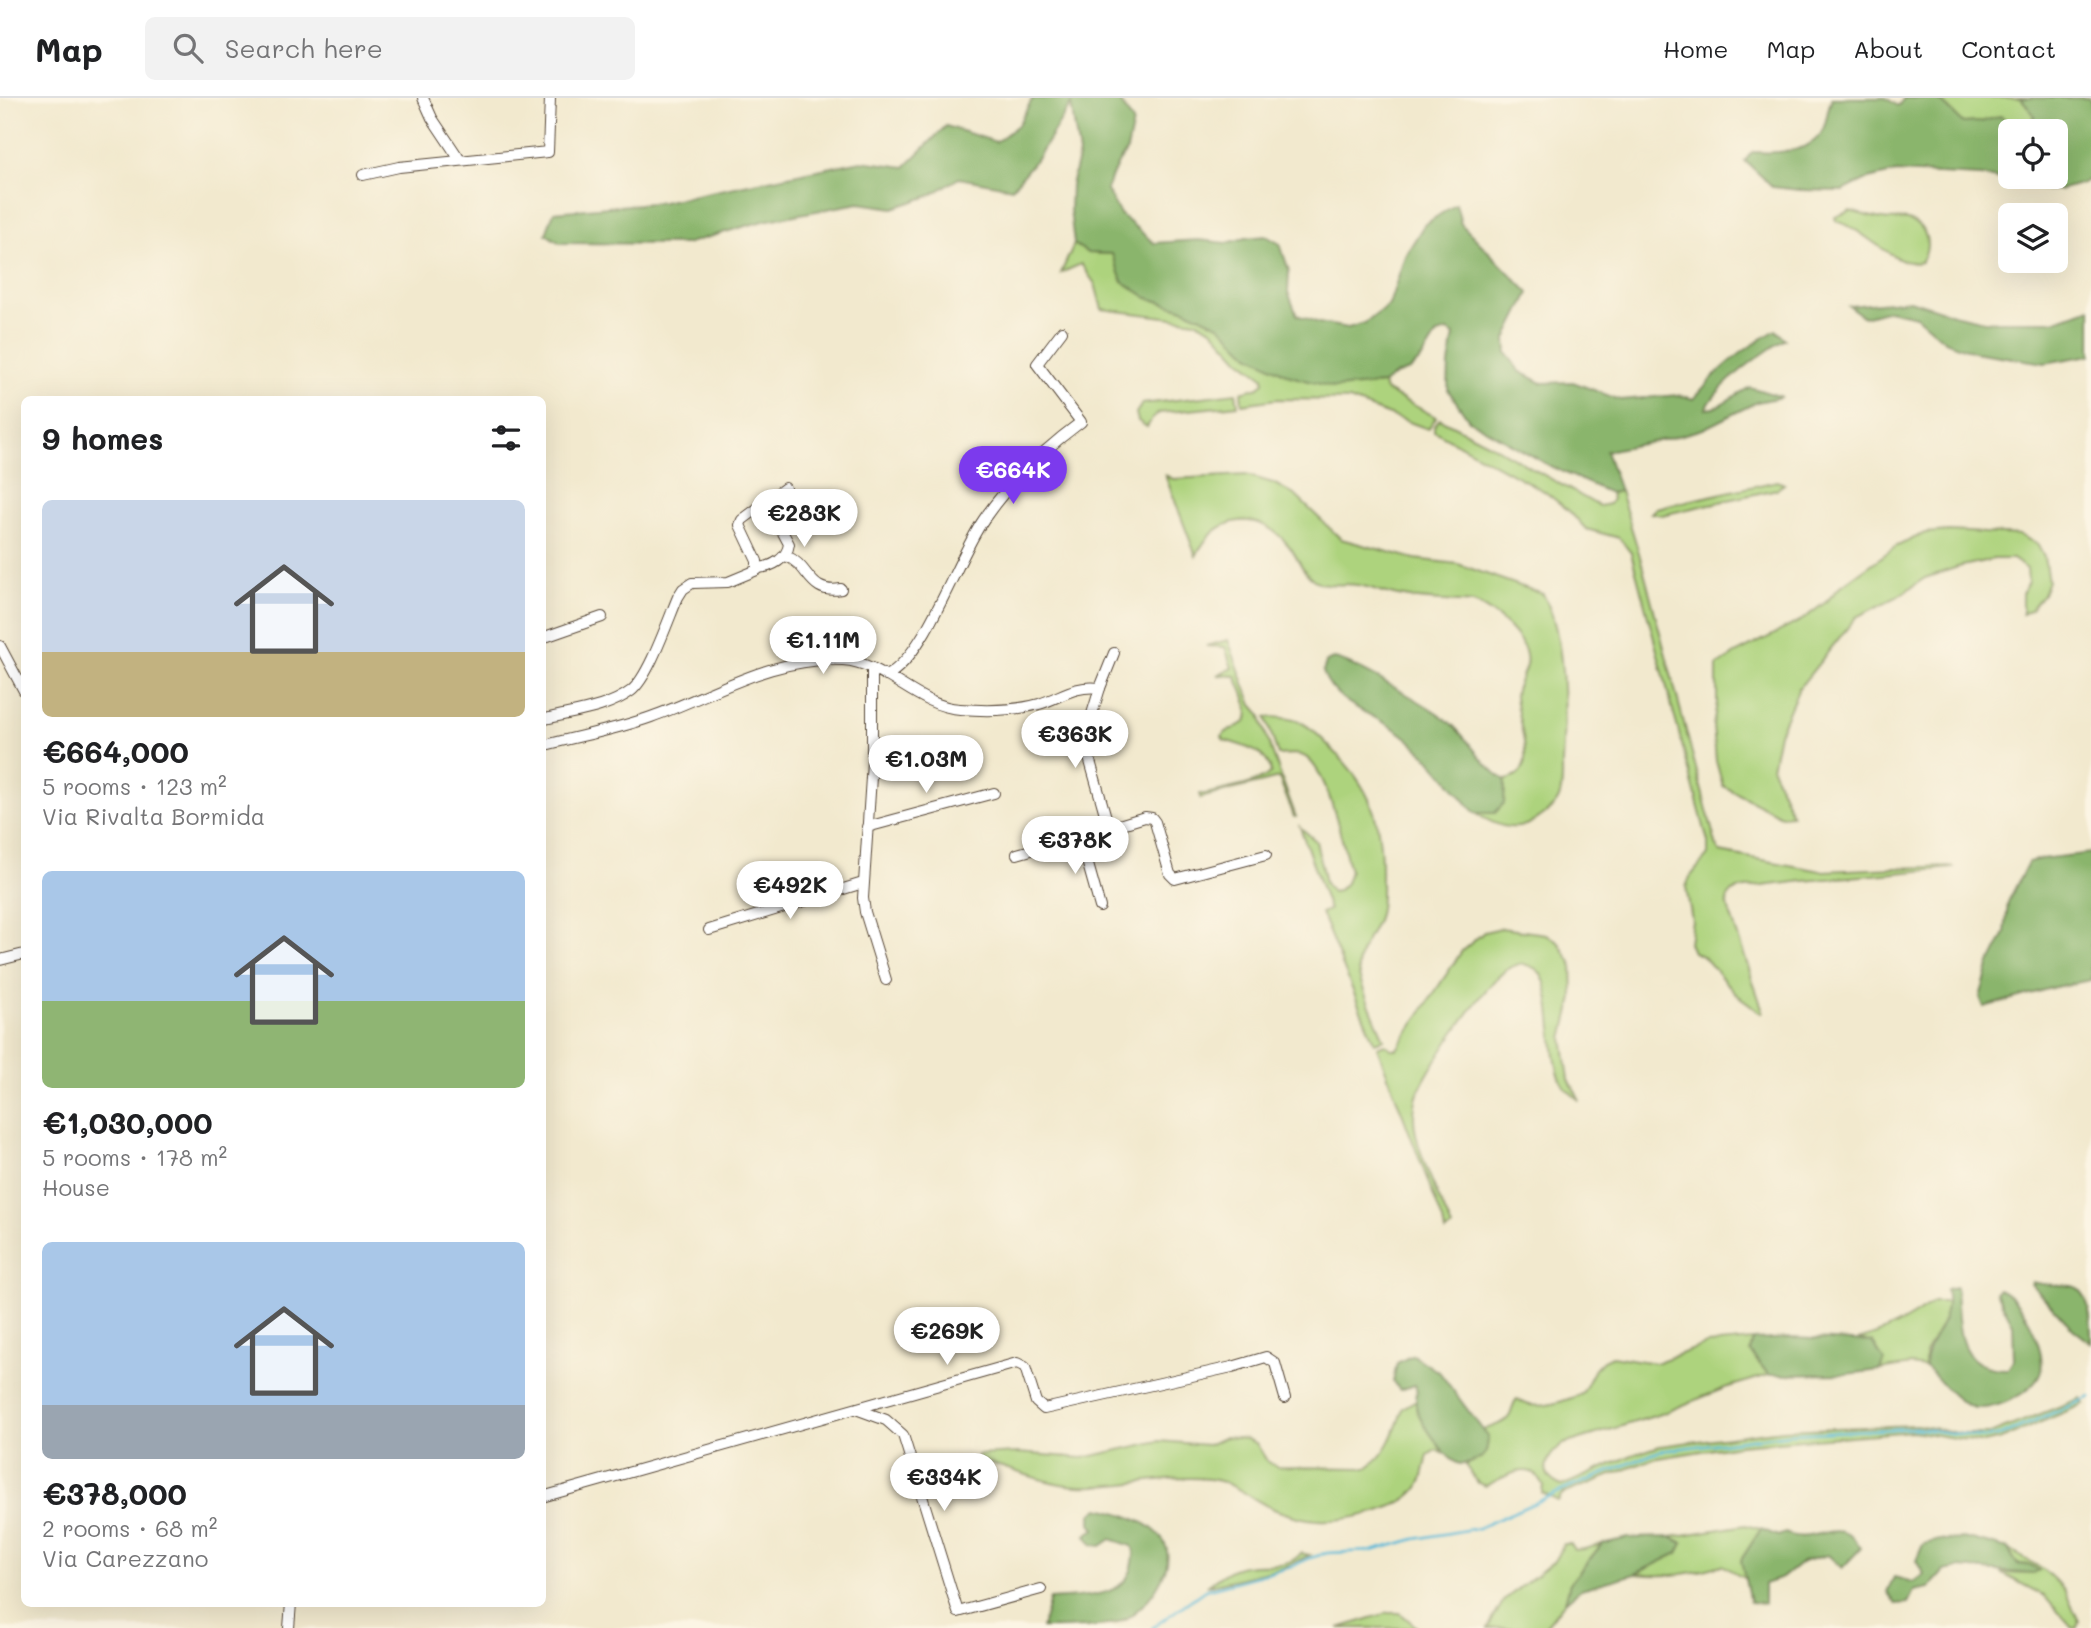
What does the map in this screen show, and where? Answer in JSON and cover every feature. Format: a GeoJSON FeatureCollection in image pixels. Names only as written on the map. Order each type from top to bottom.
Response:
{"type":"FeatureCollection","features":[{"type":"Feature","properties":{"kind":"street"},"geometry":{"type":"LineString","coordinates":[[422,98],[460,160]]}},
{"type":"Feature","properties":{"kind":"street"},"geometry":{"type":"LineString","coordinates":[[363,175],[399,167],[548,152],[550,98]]}},
{"type":"Feature","properties":{"kind":"street"},"geometry":{"type":"LineString","coordinates":[[886,676],[901,667],[920,640],[959,561],[994,505],[1018,475],[1044,450],[1081,422],[1037,364],[1062,331]]}},
{"type":"Feature","properties":{"kind":"street"},"geometry":{"type":"LineString","coordinates":[[758,568],[740,525],[746,516],[785,488]]}},
{"type":"Feature","properties":{"kind":"street"},"geometry":{"type":"LineString","coordinates":[[546,719],[604,703],[629,692],[643,677],[678,597],[686,586],[693,583],[728,582],[786,556],[789,544],[766,501]]}},
{"type":"Feature","properties":{"kind":"street"},"geometry":{"type":"LineString","coordinates":[[786,556],[799,563],[816,586],[841,589]]}},
{"type":"Feature","properties":{"kind":"street"},"geometry":{"type":"LineString","coordinates":[[546,637],[602,617]]}},
{"type":"Feature","properties":{"kind":"street"},"geometry":{"type":"LineString","coordinates":[[0,646],[21,685]]}},
{"type":"Feature","properties":{"kind":"street"},"geometry":{"type":"LineString","coordinates":[[1109,828],[1084,743],[1100,688],[1114,653]]}},
{"type":"Feature","properties":{"kind":"street"},"geometry":{"type":"LineString","coordinates":[[546,745],[649,718],[750,676],[782,666],[840,660],[872,668],[933,702],[962,709],[1031,706],[1078,688],[1100,688]]}},
{"type":"Feature","properties":{"kind":"street"},"geometry":{"type":"LineString","coordinates":[[872,668],[872,754],[863,883],[864,912],[886,980]]}},
{"type":"Feature","properties":{"kind":"street"},"geometry":{"type":"LineString","coordinates":[[867,827],[994,793]]}},
{"type":"Feature","properties":{"kind":"street"},"geometry":{"type":"LineString","coordinates":[[1017,854],[1145,817],[1152,818],[1170,874],[1175,879],[1266,855]]}},
{"type":"Feature","properties":{"kind":"street"},"geometry":{"type":"LineString","coordinates":[[1080,836],[1100,907]]}},
{"type":"Feature","properties":{"kind":"street"},"geometry":{"type":"LineString","coordinates":[[709,930],[863,883]]}},
{"type":"Feature","properties":{"kind":"street"},"geometry":{"type":"LineString","coordinates":[[0,960],[21,955]]}},
{"type":"Feature","properties":{"kind":"street"},"geometry":{"type":"LineString","coordinates":[[546,1496],[1017,1363],[1025,1367],[1036,1402],[1040,1408],[1046,1410],[1266,1357],[1275,1363],[1285,1398]]}},
{"type":"Feature","properties":{"kind":"street"},"geometry":{"type":"LineString","coordinates":[[856,1409],[886,1420],[903,1435],[958,1612],[1041,1589]]}},
{"type":"Feature","properties":{"kind":"street"},"geometry":{"type":"LineString","coordinates":[[289,1628],[291,1607]]}},
{"type":"Feature","properties":{"kind":"green space"},"geometry":{"type":"Polygon","coordinates":[[[1033,98],[1118,98],[1133,122],[1127,150],[1106,189],[1120,214],[1154,243],[1198,240],[1227,243],[1266,236],[1280,244],[1289,271],[1288,292],[1297,315],[1319,323],[1348,328],[1365,323],[1389,305],[1405,256],[1424,225],[1456,204],[1461,224],[1529,293],[1506,339],[1507,353],[1519,371],[1542,383],[1573,382],[1620,400],[1679,395],[1694,399],[1732,360],[1776,330],[1785,339],[1730,380],[1706,409],[1714,408],[1750,387],[1782,397],[1757,402],[1703,429],[1606,451],[1620,491],[1610,493],[1552,467],[1469,420],[1448,390],[1454,335],[1447,331],[1437,334],[1422,358],[1410,370],[1395,375],[1383,384],[1335,388],[1290,376],[1250,355],[1219,325],[1184,309],[1148,298],[1122,281],[1112,254],[1088,253],[1074,244],[1070,210],[1071,185],[1079,154],[1071,104],[1038,157],[1012,188],[959,178],[929,196],[893,208],[859,203],[763,221],[685,244],[560,243],[546,234],[554,212],[662,202],[861,161],[905,167],[946,126],[996,142],[1018,125],[1033,98]]]}},
{"type":"Feature","properties":{"kind":"green space"},"geometry":{"type":"Polygon","coordinates":[[[1832,98],[1886,98],[1898,106],[1904,98],[1937,98],[1963,123],[1981,122],[2000,116],[2005,119],[1998,119],[1998,179],[1896,172],[1865,180],[1843,191],[1799,190],[1773,187],[1745,161],[1752,152],[1788,151],[1806,146],[1820,135],[1832,98]]]}},
{"type":"Feature","properties":{"kind":"green space"},"geometry":{"type":"Polygon","coordinates":[[[1937,98],[2021,98],[2036,116],[2034,119],[2005,119],[2000,116],[1981,122],[1963,123],[1937,98]]]}},
{"type":"Feature","properties":{"kind":"green space"},"geometry":{"type":"Polygon","coordinates":[[[2021,98],[2088,98],[2091,101],[2091,177],[2083,183],[2068,187],[2068,119],[2033,119],[2035,116],[2021,98]]]}},
{"type":"Feature","properties":{"kind":"green space"},"geometry":{"type":"Polygon","coordinates":[[[1850,211],[1882,219],[1908,220],[1917,224],[1925,233],[1927,245],[1921,262],[1912,262],[1890,254],[1857,231],[1836,221],[1835,217],[1850,211]]]}},
{"type":"Feature","properties":{"kind":"green space"},"geometry":{"type":"Polygon","coordinates":[[[1074,244],[1088,253],[1112,254],[1148,298],[1184,309],[1220,325],[1250,355],[1335,388],[1383,384],[1385,390],[1436,417],[1428,429],[1349,400],[1277,399],[1242,404],[1241,392],[1259,387],[1264,382],[1263,377],[1240,360],[1212,329],[1196,321],[1102,309],[1095,284],[1081,264],[1061,273],[1074,244]]]}},
{"type":"Feature","properties":{"kind":"green space"},"geometry":{"type":"Polygon","coordinates":[[[1910,300],[1985,321],[2053,321],[2091,308],[2091,355],[2045,363],[1973,352],[1945,341],[1916,316],[1889,310],[1864,317],[1849,306],[1910,300]]]}},
{"type":"Feature","properties":{"kind":"green space"},"geometry":{"type":"Polygon","coordinates":[[[1236,393],[1238,405],[1159,413],[1147,427],[1138,421],[1136,413],[1142,404],[1236,393]]]}},
{"type":"Feature","properties":{"kind":"green space"},"geometry":{"type":"Polygon","coordinates":[[[1440,419],[1599,506],[1609,504],[1612,499],[1610,493],[1620,491],[1720,852],[1821,871],[1953,868],[1804,881],[1738,889],[1730,893],[1727,900],[1729,910],[1763,1011],[1761,1013],[1734,992],[1704,957],[1693,952],[1689,943],[1692,920],[1686,887],[1690,877],[1708,855],[1708,842],[1631,553],[1619,538],[1586,529],[1544,491],[1434,431],[1434,425],[1440,419]]]}},
{"type":"Feature","properties":{"kind":"green space"},"geometry":{"type":"Polygon","coordinates":[[[1165,475],[1173,479],[1246,475],[1273,483],[1295,495],[1341,539],[1415,559],[1458,564],[1543,594],[1557,632],[1563,677],[1562,784],[1556,804],[1534,821],[1517,827],[1492,822],[1475,813],[1495,812],[1504,803],[1505,780],[1516,776],[1523,768],[1525,758],[1515,696],[1525,669],[1526,656],[1517,636],[1500,619],[1473,603],[1416,599],[1357,585],[1319,582],[1306,573],[1289,546],[1277,534],[1252,521],[1226,524],[1215,531],[1196,556],[1165,475]]]}},
{"type":"Feature","properties":{"kind":"green space"},"geometry":{"type":"Polygon","coordinates":[[[1777,481],[1784,484],[1777,489],[1662,515],[1651,513],[1656,508],[1777,481]]]}},
{"type":"Feature","properties":{"kind":"green space"},"geometry":{"type":"Polygon","coordinates":[[[1949,531],[2020,535],[2037,544],[2044,557],[2048,581],[2043,594],[2031,609],[2022,614],[2022,594],[2028,582],[2027,569],[2013,559],[1994,559],[1925,578],[1897,597],[1856,617],[1799,688],[1779,733],[1772,768],[1792,815],[1781,816],[1723,786],[1716,761],[1713,726],[1717,703],[1717,666],[1802,620],[1826,602],[1841,586],[1895,547],[1925,533],[1949,531]]]}},
{"type":"Feature","properties":{"kind":"green space"},"geometry":{"type":"Polygon","coordinates":[[[1228,640],[1252,705],[1260,714],[1296,817],[1279,778],[1200,798],[1200,794],[1249,784],[1271,772],[1260,754],[1222,737],[1224,733],[1246,722],[1248,710],[1236,676],[1217,675],[1232,668],[1225,647],[1206,646],[1228,640]]]}},
{"type":"Feature","properties":{"kind":"green space"},"geometry":{"type":"Polygon","coordinates":[[[1333,659],[1356,667],[1448,721],[1489,767],[1505,780],[1504,803],[1495,813],[1475,813],[1412,742],[1337,693],[1323,672],[1326,662],[1333,659]]]}},
{"type":"Feature","properties":{"kind":"green space"},"geometry":{"type":"Polygon","coordinates":[[[1266,717],[1295,720],[1315,732],[1356,776],[1372,806],[1381,856],[1381,905],[1358,969],[1384,1039],[1374,1042],[1321,913],[1329,910],[1300,827],[1316,841],[1325,883],[1332,892],[1338,891],[1346,883],[1350,871],[1333,806],[1319,773],[1310,761],[1298,754],[1278,755],[1266,717]]]}},
{"type":"Feature","properties":{"kind":"green space"},"geometry":{"type":"Polygon","coordinates":[[[2091,853],[2091,980],[1984,1007],[1980,997],[1990,963],[2005,933],[2008,902],[2028,862],[2091,853]]]}},
{"type":"Feature","properties":{"kind":"green space"},"geometry":{"type":"Polygon","coordinates":[[[1501,928],[1546,934],[1559,943],[1572,964],[1573,998],[1563,1038],[1569,1079],[1580,1101],[1566,1088],[1559,1074],[1550,1005],[1543,977],[1530,966],[1511,967],[1501,974],[1475,1004],[1425,1079],[1416,1100],[1414,1117],[1418,1143],[1452,1228],[1445,1232],[1377,1047],[1385,1044],[1391,1049],[1397,1049],[1462,951],[1484,932],[1501,928]]]}},
{"type":"Feature","properties":{"kind":"green space"},"geometry":{"type":"Polygon","coordinates":[[[2032,1282],[2072,1286],[2083,1294],[2089,1308],[2091,1343],[2073,1329],[2032,1282]]]}},
{"type":"Feature","properties":{"kind":"green space"},"geometry":{"type":"Polygon","coordinates":[[[1956,1287],[1963,1344],[1978,1362],[2008,1369],[2014,1359],[2013,1324],[1996,1292],[1999,1289],[2016,1302],[2036,1337],[2042,1361],[2037,1379],[2021,1394],[1999,1405],[1977,1408],[1969,1406],[1956,1398],[1925,1367],[1926,1356],[1946,1312],[1946,1289],[1956,1287]]]}},
{"type":"Feature","properties":{"kind":"green space"},"geometry":{"type":"Polygon","coordinates":[[[1933,1302],[1948,1302],[1945,1319],[1925,1353],[1925,1367],[1911,1365],[1880,1370],[1883,1360],[1873,1343],[1858,1340],[1897,1325],[1933,1302]]]}},
{"type":"Feature","properties":{"kind":"green space"},"geometry":{"type":"Polygon","coordinates":[[[1793,1338],[1872,1342],[1884,1360],[1880,1370],[1847,1374],[1769,1375],[1750,1352],[1753,1340],[1793,1338]]]}},
{"type":"Feature","properties":{"kind":"green space"},"geometry":{"type":"Polygon","coordinates":[[[1753,1340],[1750,1352],[1769,1375],[1725,1388],[1661,1414],[1564,1444],[1548,1460],[1546,1466],[1549,1477],[1562,1486],[1632,1455],[1660,1446],[1782,1430],[1917,1425],[1962,1434],[1990,1434],[2081,1398],[2084,1404],[2001,1439],[1984,1443],[1913,1431],[1739,1445],[1653,1459],[1562,1494],[1558,1501],[1542,1493],[1543,1485],[1531,1472],[1518,1472],[1485,1486],[1478,1483],[1465,1465],[1479,1458],[1484,1452],[1488,1437],[1483,1430],[1508,1418],[1517,1399],[1540,1406],[1582,1394],[1595,1369],[1605,1359],[1612,1356],[1655,1363],[1707,1344],[1753,1340]]]}},
{"type":"Feature","properties":{"kind":"green space"},"geometry":{"type":"Polygon","coordinates":[[[1413,1355],[1440,1373],[1488,1437],[1486,1450],[1481,1458],[1462,1464],[1452,1459],[1439,1446],[1418,1412],[1415,1385],[1400,1390],[1393,1382],[1397,1363],[1413,1355]]]}},
{"type":"Feature","properties":{"kind":"green space"},"geometry":{"type":"Polygon","coordinates":[[[1416,1400],[1416,1408],[1443,1453],[1436,1450],[1428,1455],[1421,1482],[1408,1497],[1370,1514],[1341,1519],[1317,1520],[1291,1515],[1267,1506],[1227,1484],[1209,1479],[1176,1478],[1077,1486],[1028,1476],[980,1460],[978,1455],[1018,1453],[1083,1458],[1159,1441],[1208,1445],[1225,1437],[1247,1439],[1256,1443],[1267,1461],[1277,1467],[1367,1468],[1386,1449],[1403,1408],[1416,1400]]]}},
{"type":"Feature","properties":{"kind":"green space"},"geometry":{"type":"Polygon","coordinates":[[[1099,1508],[1145,1524],[1164,1542],[1167,1554],[1165,1569],[1157,1587],[1145,1603],[1117,1623],[1090,1627],[1042,1628],[1050,1599],[1101,1594],[1122,1583],[1129,1574],[1134,1555],[1132,1546],[1111,1539],[1101,1546],[1093,1545],[1086,1535],[1095,1529],[1091,1523],[1091,1514],[1099,1508]]]}},
{"type":"Feature","properties":{"kind":"green space"},"geometry":{"type":"Polygon","coordinates":[[[1746,1525],[1761,1529],[1741,1560],[1747,1579],[1722,1565],[1679,1574],[1635,1574],[1678,1553],[1683,1543],[1670,1537],[1746,1525]]]}},
{"type":"Feature","properties":{"kind":"green space"},"geometry":{"type":"Polygon","coordinates":[[[1761,1529],[1778,1536],[1785,1533],[1806,1536],[1844,1532],[1861,1548],[1842,1568],[1828,1555],[1802,1562],[1782,1578],[1764,1584],[1764,1603],[1750,1602],[1741,1560],[1761,1529]]]}},
{"type":"Feature","properties":{"kind":"green space"},"geometry":{"type":"Polygon","coordinates":[[[1670,1537],[1683,1543],[1678,1553],[1635,1574],[1581,1589],[1565,1602],[1570,1583],[1602,1544],[1628,1538],[1670,1537]]]}},
{"type":"Feature","properties":{"kind":"green space"},"geometry":{"type":"Polygon","coordinates":[[[1972,1539],[2008,1549],[2017,1564],[2030,1565],[2039,1570],[2033,1574],[1959,1568],[1944,1571],[1929,1588],[1914,1591],[1908,1603],[1896,1604],[1887,1592],[1894,1577],[1913,1582],[1924,1574],[1916,1561],[1923,1544],[1940,1540],[1972,1539]]]}},
{"type":"Feature","properties":{"kind":"green space"},"geometry":{"type":"Polygon","coordinates":[[[1564,1544],[1571,1544],[1574,1550],[1602,1544],[1570,1583],[1565,1602],[1544,1628],[1488,1628],[1504,1600],[1554,1561],[1564,1544]]]}},
{"type":"Feature","properties":{"kind":"green space"},"geometry":{"type":"Polygon","coordinates":[[[2008,1549],[2043,1569],[2064,1589],[2079,1621],[2077,1628],[2073,1628],[2043,1595],[2001,1573],[2033,1574],[2038,1571],[2030,1565],[2017,1564],[2008,1549]]]}},
{"type":"Feature","properties":{"kind":"green space"},"geometry":{"type":"Polygon","coordinates":[[[1301,1553],[1310,1555],[1281,1569],[1207,1586],[1232,1569],[1279,1564],[1295,1559],[1301,1553]]]}},
{"type":"Feature","properties":{"kind":"green space"},"geometry":{"type":"Polygon","coordinates":[[[1387,1613],[1400,1613],[1418,1628],[1339,1628],[1387,1613]]]}},
{"type":"Feature","properties":{"kind":"waterway"},"geometry":{"type":"LineString","coordinates":[[1152,1628],[1205,1590],[1292,1567],[1327,1553],[1372,1551],[1415,1539],[1478,1528],[1660,1451],[1789,1434],[1915,1428],[1986,1438],[2001,1435],[2091,1397]]}}]}
